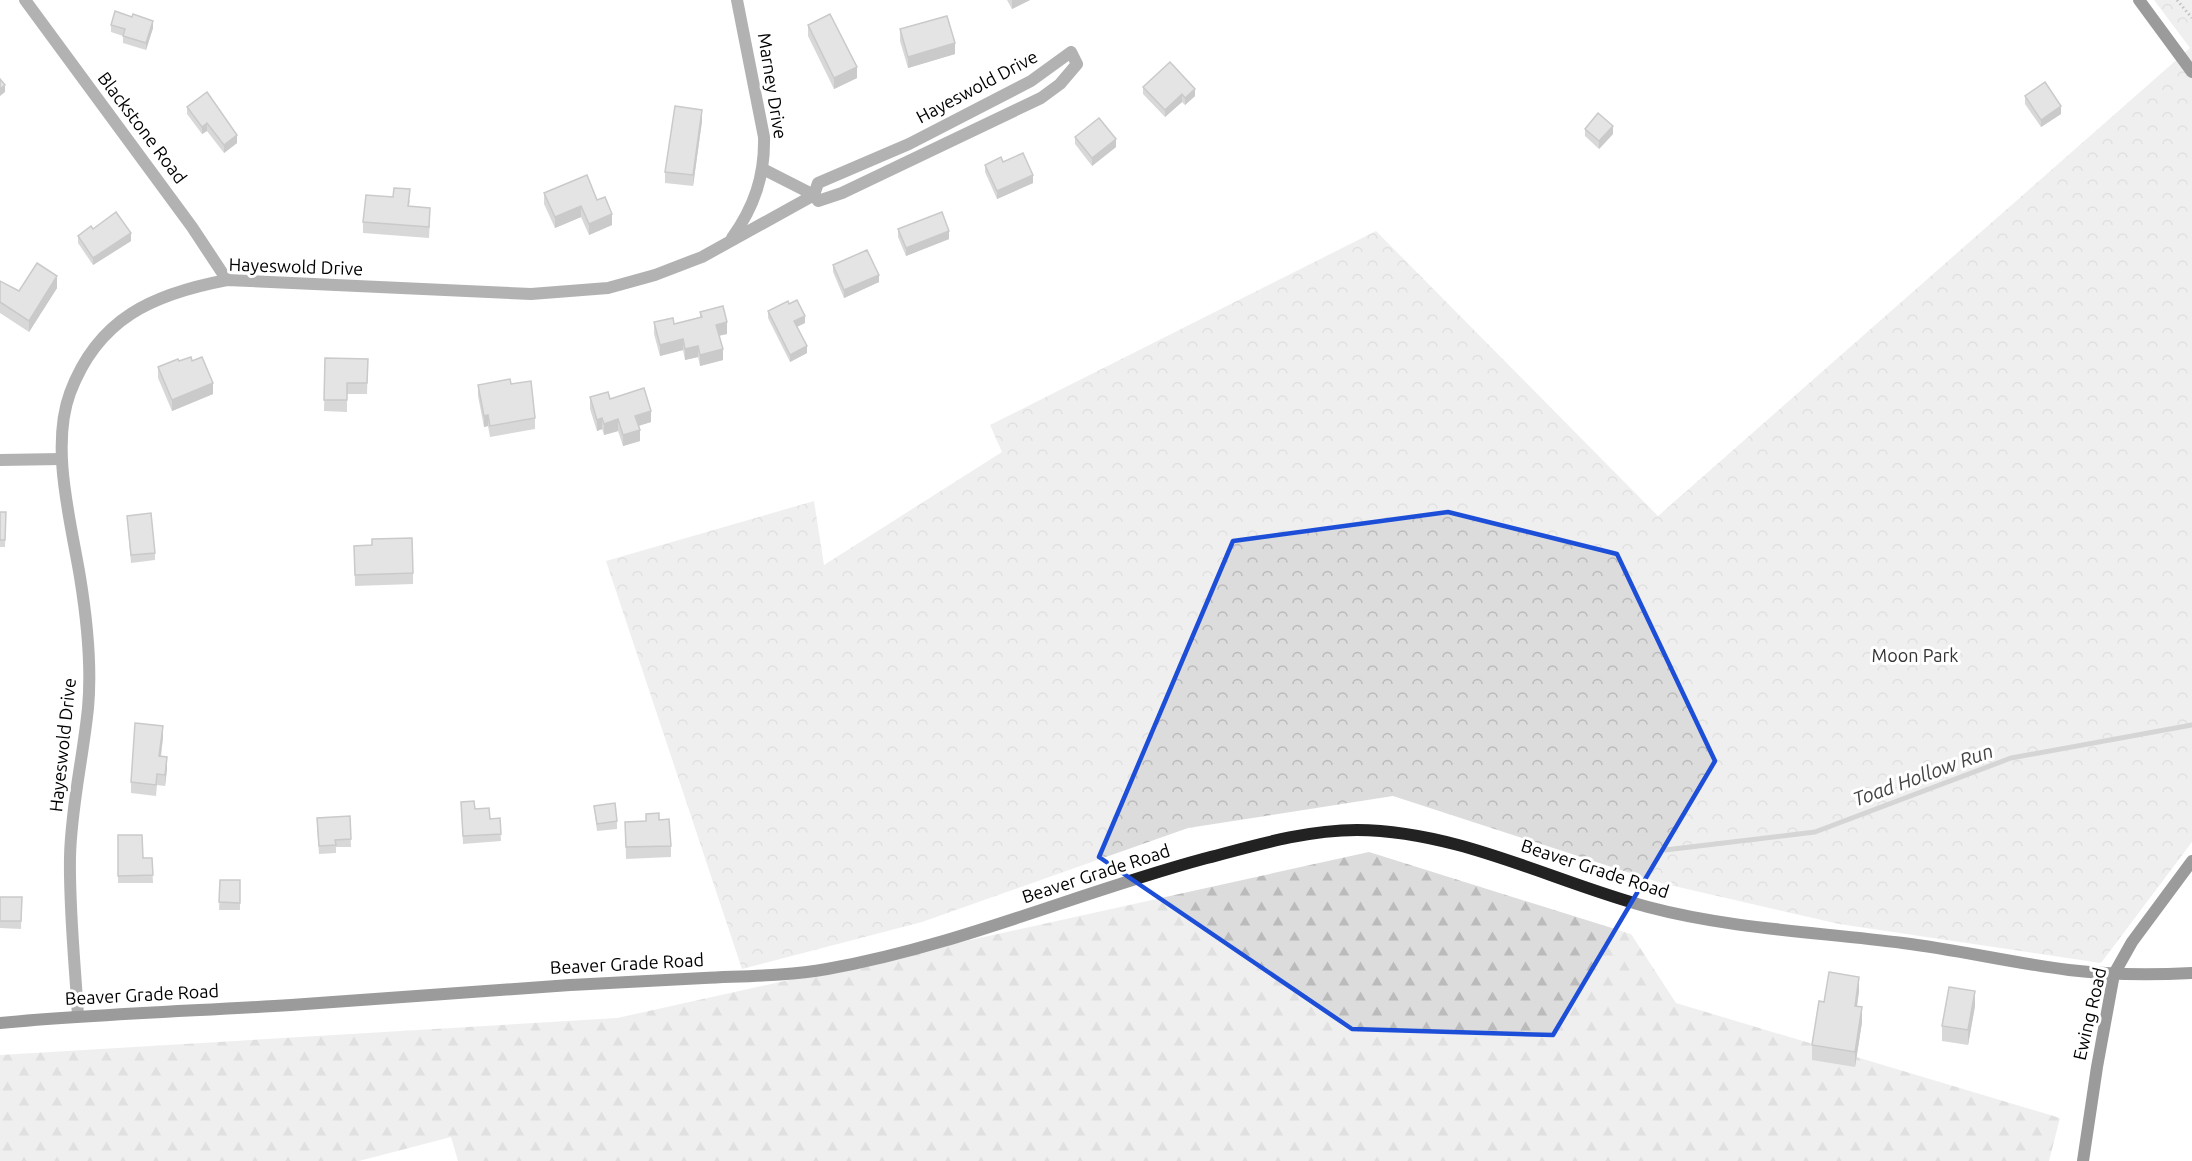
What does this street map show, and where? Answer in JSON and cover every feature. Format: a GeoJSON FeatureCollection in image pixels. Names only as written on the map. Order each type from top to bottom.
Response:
{"type":"FeatureCollection","features":[{"type":"Feature","properties":{"kind":"main road"},"geometry":{"type":"LineString","coordinates":[[2139,0],[2192,72]]}},
{"type":"Feature","properties":{"kind":"main road","name":"Beaver Grade Road"},"geometry":{"type":"LineString","coordinates":[[0,1023],[78,1016],[295,1005],[820,970],[870,960],[959,937],[1125,882],[1211,857],[1276,840],[1350,830],[1411,834],[1447,841],[1650,908],[1712,920],[1901,943],[2025,964],[2114,974],[2192,973]]}},
{"type":"Feature","properties":{"kind":"main road","name":"Ewing Road"},"geometry":{"type":"LineString","coordinates":[[2083,1161],[2114,974],[2132,942],[2192,861]]}},
{"type":"Feature","properties":{"kind":"street","name":"Blackstone Road"},"geometry":{"type":"LineString","coordinates":[[25,0],[185,218],[227,280]]}},
{"type":"Feature","properties":{"kind":"street","name":"Marney Drive"},"geometry":{"type":"LineString","coordinates":[[729,242],[752,205],[763,169],[764,137],[737,0]]}},
{"type":"Feature","properties":{"kind":"street","name":"Hayeswold Drive"},"geometry":{"type":"LineString","coordinates":[[78,1016],[70,858],[88,708],[88,646],[84,599],[61,459],[64,413],[70,393],[86,361],[109,331],[138,309],[166,295],[185,288],[227,280],[558,294],[608,288],[639,280],[681,267],[814,195],[818,183],[909,144],[1031,81],[1071,52],[1075,57],[1077,64],[1073,70],[1060,84],[1041,98],[842,193],[818,201],[814,195]]}},
{"type":"Feature","properties":{"kind":"street"},"geometry":{"type":"LineString","coordinates":[[763,169],[814,195]]}},
{"type":"Feature","properties":{"kind":"street"},"geometry":{"type":"LineString","coordinates":[[0,460],[61,459]]}},
{"type":"Feature","properties":{"kind":"path"},"geometry":{"type":"LineString","coordinates":[[2177,0],[2192,18]]}},
{"type":"Feature","properties":{"kind":"highlighted area"},"geometry":{"type":"Polygon","coordinates":[[[1448,512],[1617,554],[1715,761],[1553,1035],[1352,1029],[1099,857],[1233,541],[1448,512]]]}},
{"type":"Feature","properties":{"kind":"green space","name":"Moon Park"},"geometry":{"type":"Polygon","coordinates":[[[2154,0],[2192,0],[2192,842],[2101,963],[1839,924],[1661,883],[1393,796],[1188,828],[922,922],[742,969],[606,561],[814,501],[824,565],[1002,452],[990,425],[1376,231],[1658,516],[2190,48],[2154,0]]]}},
{"type":"Feature","properties":{"kind":"green space"},"geometry":{"type":"Polygon","coordinates":[[[1369,852],[1631,934],[1676,1003],[2060,1118],[2049,1161],[458,1161],[451,1137],[359,1161],[0,1161],[0,1055],[617,1018],[1369,852]]]}},
{"type":"Feature","properties":{"kind":"building"},"geometry":{"type":"Polygon","coordinates":[[[115,11],[153,21],[146,43],[123,36],[125,29],[111,25],[115,11]]]}},
{"type":"Feature","properties":{"kind":"building"},"geometry":{"type":"Polygon","coordinates":[[[830,14],[857,67],[834,78],[808,25],[830,14]]]}},
{"type":"Feature","properties":{"kind":"building"},"geometry":{"type":"Polygon","coordinates":[[[947,16],[955,43],[908,57],[900,29],[947,16]]]}},
{"type":"Feature","properties":{"kind":"building"},"geometry":{"type":"Polygon","coordinates":[[[1170,62],[1195,89],[1185,98],[1182,94],[1165,110],[1143,87],[1170,62]]]}},
{"type":"Feature","properties":{"kind":"building"},"geometry":{"type":"Polygon","coordinates":[[[0,79],[5,85],[0,89],[0,79]]]}},
{"type":"Feature","properties":{"kind":"building"},"geometry":{"type":"Polygon","coordinates":[[[2045,82],[2061,106],[2041,120],[2025,96],[2045,82]]]}},
{"type":"Feature","properties":{"kind":"building"},"geometry":{"type":"Polygon","coordinates":[[[207,92],[237,135],[224,145],[207,123],[202,127],[187,107],[207,92]]]}},
{"type":"Feature","properties":{"kind":"building"},"geometry":{"type":"Polygon","coordinates":[[[675,106],[702,110],[693,175],[665,172],[675,106]]]}},
{"type":"Feature","properties":{"kind":"building"},"geometry":{"type":"Polygon","coordinates":[[[1598,113],[1613,126],[1599,141],[1585,129],[1598,113]]]}},
{"type":"Feature","properties":{"kind":"building"},"geometry":{"type":"Polygon","coordinates":[[[1099,118],[1116,139],[1092,158],[1075,137],[1099,118]]]}},
{"type":"Feature","properties":{"kind":"building"},"geometry":{"type":"Polygon","coordinates":[[[1023,153],[1033,175],[997,191],[985,165],[1001,157],[1003,162],[1023,153]]]}},
{"type":"Feature","properties":{"kind":"building"},"geometry":{"type":"Polygon","coordinates":[[[587,175],[597,200],[605,197],[612,214],[589,224],[581,206],[555,217],[544,193],[587,175]]]}},
{"type":"Feature","properties":{"kind":"building"},"geometry":{"type":"Polygon","coordinates":[[[394,188],[410,189],[408,206],[430,208],[429,227],[363,222],[366,195],[393,197],[394,188]]]}},
{"type":"Feature","properties":{"kind":"building"},"geometry":{"type":"Polygon","coordinates":[[[116,212],[131,233],[93,258],[78,236],[91,226],[93,229],[116,212]]]}},
{"type":"Feature","properties":{"kind":"building"},"geometry":{"type":"Polygon","coordinates":[[[942,212],[949,231],[906,248],[898,229],[942,212]]]}},
{"type":"Feature","properties":{"kind":"building"},"geometry":{"type":"Polygon","coordinates":[[[867,250],[879,275],[844,290],[833,265],[867,250]]]}},
{"type":"Feature","properties":{"kind":"building"},"geometry":{"type":"Polygon","coordinates":[[[37,263],[57,276],[29,321],[0,302],[0,281],[19,291],[37,263]]]}},
{"type":"Feature","properties":{"kind":"building"},"geometry":{"type":"Polygon","coordinates":[[[797,300],[805,316],[794,321],[807,346],[790,355],[768,311],[788,301],[789,304],[797,300]]]}},
{"type":"Feature","properties":{"kind":"building"},"geometry":{"type":"Polygon","coordinates":[[[723,306],[727,322],[716,325],[723,349],[700,355],[698,346],[685,349],[683,339],[660,345],[654,322],[673,318],[674,324],[702,317],[700,312],[723,306]]]}},
{"type":"Feature","properties":{"kind":"building"},"geometry":{"type":"Polygon","coordinates":[[[191,357],[192,361],[202,357],[213,383],[172,400],[158,367],[178,359],[179,361],[191,357]]]}},
{"type":"Feature","properties":{"kind":"building"},"geometry":{"type":"Polygon","coordinates":[[[325,358],[368,359],[367,383],[347,383],[347,400],[324,400],[325,358]]]}},
{"type":"Feature","properties":{"kind":"building"},"geometry":{"type":"Polygon","coordinates":[[[510,379],[511,384],[531,381],[535,418],[490,426],[488,415],[484,416],[478,385],[510,379]]]}},
{"type":"Feature","properties":{"kind":"building"},"geometry":{"type":"Polygon","coordinates":[[[644,388],[651,411],[635,416],[640,430],[623,435],[618,419],[604,424],[602,418],[597,420],[590,397],[608,392],[610,399],[644,388]]]}},
{"type":"Feature","properties":{"kind":"building"},"geometry":{"type":"Polygon","coordinates":[[[0,512],[6,512],[5,540],[0,540],[0,512]]]}},
{"type":"Feature","properties":{"kind":"building"},"geometry":{"type":"Polygon","coordinates":[[[151,513],[155,553],[131,555],[127,516],[151,513]]]}},
{"type":"Feature","properties":{"kind":"building"},"geometry":{"type":"Polygon","coordinates":[[[412,538],[413,573],[355,575],[354,546],[372,545],[372,539],[412,538]]]}},
{"type":"Feature","properties":{"kind":"building"},"geometry":{"type":"Polygon","coordinates":[[[135,723],[163,726],[159,756],[167,757],[165,775],[157,774],[156,785],[131,782],[135,723]]]}},
{"type":"Feature","properties":{"kind":"building"},"geometry":{"type":"Polygon","coordinates":[[[474,801],[475,809],[489,808],[490,819],[500,818],[501,834],[463,836],[461,802],[474,801]]]}},
{"type":"Feature","properties":{"kind":"building"},"geometry":{"type":"Polygon","coordinates":[[[615,803],[617,821],[597,824],[594,806],[615,803]]]}},
{"type":"Feature","properties":{"kind":"building"},"geometry":{"type":"Polygon","coordinates":[[[659,813],[659,820],[669,819],[671,846],[626,847],[625,822],[646,821],[646,814],[659,813]]]}},
{"type":"Feature","properties":{"kind":"building"},"geometry":{"type":"Polygon","coordinates":[[[350,816],[351,839],[335,840],[336,845],[319,846],[317,818],[350,816]]]}},
{"type":"Feature","properties":{"kind":"building"},"geometry":{"type":"Polygon","coordinates":[[[118,835],[142,835],[143,858],[152,858],[153,875],[118,876],[118,835]]]}},
{"type":"Feature","properties":{"kind":"building"},"geometry":{"type":"Polygon","coordinates":[[[220,880],[240,880],[240,903],[219,902],[220,880]]]}},
{"type":"Feature","properties":{"kind":"building"},"geometry":{"type":"Polygon","coordinates":[[[0,897],[22,897],[21,921],[0,921],[0,897]]]}},
{"type":"Feature","properties":{"kind":"building"},"geometry":{"type":"Polygon","coordinates":[[[1829,972],[1859,977],[1855,1006],[1862,1007],[1855,1052],[1812,1045],[1819,1001],[1824,1002],[1829,972]]]}},
{"type":"Feature","properties":{"kind":"building"},"geometry":{"type":"Polygon","coordinates":[[[1949,987],[1975,991],[1968,1030],[1942,1026],[1949,987]]]}},
{"type":"Feature","properties":{"kind":"waterway","name":"Toad Hollow Run"},"geometry":{"type":"LineString","coordinates":[[1665,850],[1815,832],[2011,758],[2192,725]]}}]}
